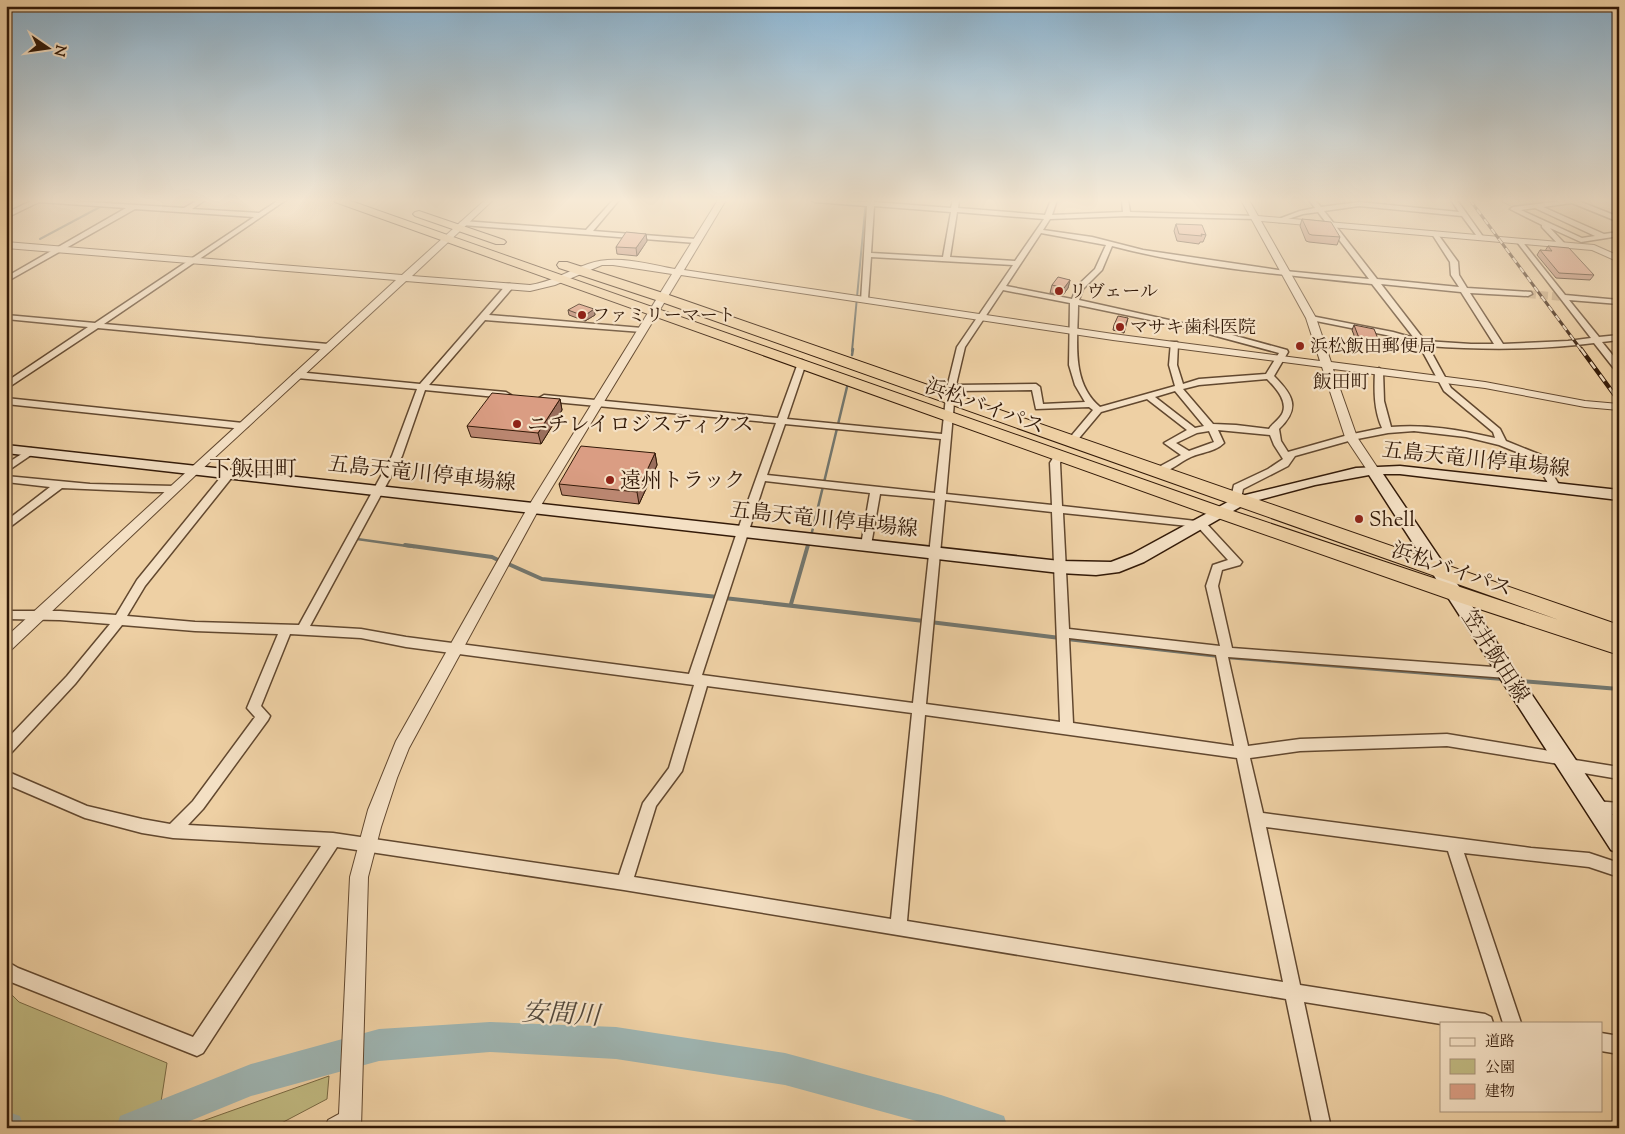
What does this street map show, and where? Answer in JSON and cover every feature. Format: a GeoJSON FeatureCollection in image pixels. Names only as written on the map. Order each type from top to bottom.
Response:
{"type":"FeatureCollection","features":[{"type":"Feature","properties":{"kind":"highway","name":"浜松バイパス"},"geometry":{"type":"LineString","coordinates":[[508,253],[564,279],[657,304],[951,393],[1072,441],[1619,634]]}},
{"type":"Feature","properties":{"kind":"highway","name":"浜松バイパス"},"geometry":{"type":"LineString","coordinates":[[527,253],[578,270],[802,363],[948,416],[1456,594],[1619,647]]}},
{"type":"Feature","properties":{"kind":"main road","name":"五島天竜川停車場線"},"geometry":{"type":"LineString","coordinates":[[6,449],[534,507],[742,532],[1060,567],[1096,569],[1113,568],[1138,558],[1221,513],[1239,499],[1314,481],[1373,470],[1400,470],[1619,495]]}},
{"type":"Feature","properties":{"kind":"main road","name":"笠井飯田線"},"geometry":{"type":"LineString","coordinates":[[1373,470],[1619,843]]}},
{"type":"Feature","properties":{"kind":"street"},"geometry":{"type":"LineString","coordinates":[[6,280],[54,253]]}},
{"type":"Feature","properties":{"kind":"street"},"geometry":{"type":"LineString","coordinates":[[108,253],[540,288],[564,279],[591,264],[605,261],[1073,331],[1440,378],[1585,404],[1619,407]]}},
{"type":"Feature","properties":{"kind":"street"},"geometry":{"type":"LineString","coordinates":[[6,386],[203,253]]}},
{"type":"Feature","properties":{"kind":"street"},"geometry":{"type":"LineString","coordinates":[[6,646],[430,253]]}},
{"type":"Feature","properties":{"kind":"street"},"geometry":{"type":"LineString","coordinates":[[346,1125],[359,877],[366,844],[386,782],[402,746],[534,507],[688,253]]}},
{"type":"Feature","properties":{"kind":"street"},"geometry":{"type":"LineString","coordinates":[[946,259],[947,253]]}},
{"type":"Feature","properties":{"kind":"street"},"geometry":{"type":"LineString","coordinates":[[898,928],[951,393],[961,347],[1025,253]]}},
{"type":"Feature","properties":{"kind":"street"},"geometry":{"type":"LineString","coordinates":[[1095,407],[1079,385],[1073,365],[1074,303],[1080,288],[1098,270],[1106,253]]}},
{"type":"Feature","properties":{"kind":"street"},"geometry":{"type":"LineString","coordinates":[[1149,253],[1285,273],[1464,290],[1528,294]]}},
{"type":"Feature","properties":{"kind":"street"},"geometry":{"type":"LineString","coordinates":[[1274,253],[1311,318],[1351,437],[1373,470]]}},
{"type":"Feature","properties":{"kind":"street"},"geometry":{"type":"LineString","coordinates":[[1353,253],[1422,343],[1447,389],[1497,432],[1502,443]]}},
{"type":"Feature","properties":{"kind":"street"},"geometry":{"type":"LineString","coordinates":[[1448,253],[1454,262],[1455,275],[1500,346]]}},
{"type":"Feature","properties":{"kind":"street"},"geometry":{"type":"LineString","coordinates":[[1529,253],[1619,369]]}},
{"type":"Feature","properties":{"kind":"street"},"geometry":{"type":"LineString","coordinates":[[1605,253],[1619,259]]}},
{"type":"Feature","properties":{"kind":"street"},"geometry":{"type":"LineString","coordinates":[[864,299],[867,255],[1018,263]]}},
{"type":"Feature","properties":{"kind":"street"},"geometry":{"type":"LineString","coordinates":[[302,630],[397,456],[422,387],[510,286]]}},
{"type":"Feature","properties":{"kind":"street"},"geometry":{"type":"LineString","coordinates":[[1002,287],[1190,326],[1249,340],[1284,352],[1269,376]]}},
{"type":"Feature","properties":{"kind":"street"},"geometry":{"type":"LineString","coordinates":[[1564,298],[1618,303]]}},
{"type":"Feature","properties":{"kind":"street"},"geometry":{"type":"LineString","coordinates":[[6,317],[328,347]]}},
{"type":"Feature","properties":{"kind":"street"},"geometry":{"type":"LineString","coordinates":[[484,317],[642,330]]}},
{"type":"Feature","properties":{"kind":"street"},"geometry":{"type":"LineString","coordinates":[[1311,318],[1393,334],[1422,343],[1471,347],[1596,341],[1619,338]]}},
{"type":"Feature","properties":{"kind":"street"},"geometry":{"type":"LineString","coordinates":[[1159,471],[1188,455],[1211,448],[1219,443],[1211,427],[1179,388],[1173,365],[1174,344]]}},
{"type":"Feature","properties":{"kind":"street"},"geometry":{"type":"LineString","coordinates":[[624,883],[650,803],[675,771],[698,680],[742,532],[802,363]]}},
{"type":"Feature","properties":{"kind":"street"},"geometry":{"type":"LineString","coordinates":[[1379,371],[1379,406],[1388,430]]}},
{"type":"Feature","properties":{"kind":"street"},"geometry":{"type":"LineString","coordinates":[[297,375],[519,396]]}},
{"type":"Feature","properties":{"kind":"street"},"geometry":{"type":"LineString","coordinates":[[951,393],[1036,388],[1039,407],[1095,407],[1148,396],[1199,382],[1269,376],[1281,388],[1288,407],[1287,415],[1274,428],[1274,433],[1288,459]]}},
{"type":"Feature","properties":{"kind":"street"},"geometry":{"type":"LineString","coordinates":[[1148,396],[1194,431]]}},
{"type":"Feature","properties":{"kind":"street"},"geometry":{"type":"LineString","coordinates":[[538,398],[946,437]]}},
{"type":"Feature","properties":{"kind":"street"},"geometry":{"type":"LineString","coordinates":[[6,402],[243,426]]}},
{"type":"Feature","properties":{"kind":"street"},"geometry":{"type":"LineString","coordinates":[[1072,441],[1095,407]]}},
{"type":"Feature","properties":{"kind":"street"},"geometry":{"type":"LineString","coordinates":[[1188,455],[1169,443],[1194,431],[1211,427],[1238,428],[1274,433]]}},
{"type":"Feature","properties":{"kind":"street"},"geometry":{"type":"LineString","coordinates":[[1239,499],[1238,487],[1272,471],[1292,454],[1351,437],[1388,430],[1414,428],[1441,430],[1502,443],[1538,457],[1556,488]]}},
{"type":"Feature","properties":{"kind":"street"},"geometry":{"type":"LineString","coordinates":[[6,469],[32,451]]}},
{"type":"Feature","properties":{"kind":"street"},"geometry":{"type":"LineString","coordinates":[[1059,455],[1055,463],[1067,728]]}},
{"type":"Feature","properties":{"kind":"street"},"geometry":{"type":"LineString","coordinates":[[6,748],[71,680],[120,619],[142,583],[229,474]]}},
{"type":"Feature","properties":{"kind":"street"},"geometry":{"type":"LineString","coordinates":[[762,478],[1201,524],[1236,562],[1216,568],[1212,586],[1242,753],[1322,1128]]}},
{"type":"Feature","properties":{"kind":"street"},"geometry":{"type":"LineString","coordinates":[[6,479],[58,486],[174,489]]}},
{"type":"Feature","properties":{"kind":"street"},"geometry":{"type":"LineString","coordinates":[[6,527],[58,486]]}},
{"type":"Feature","properties":{"kind":"street"},"geometry":{"type":"LineString","coordinates":[[866,545],[876,490]]}},
{"type":"Feature","properties":{"kind":"street"},"geometry":{"type":"LineString","coordinates":[[6,615],[42,613],[220,628],[286,629],[376,634],[406,642],[457,647],[920,708],[1242,753],[1300,745],[1447,740],[1619,773]]}},
{"type":"Feature","properties":{"kind":"street"},"geometry":{"type":"LineString","coordinates":[[173,831],[198,805],[263,716],[254,708],[286,629]]}},
{"type":"Feature","properties":{"kind":"street"},"geometry":{"type":"LineString","coordinates":[[1062,633],[1224,652],[1510,678]]}},
{"type":"Feature","properties":{"kind":"street"},"geometry":{"type":"LineString","coordinates":[[6,777],[85,812],[142,826],[173,831],[333,840],[366,844],[624,883],[1479,1022]]}},
{"type":"Feature","properties":{"kind":"street"},"geometry":{"type":"LineString","coordinates":[[1595,807],[1619,809]]}},
{"type":"Feature","properties":{"kind":"street"},"geometry":{"type":"LineString","coordinates":[[1256,819],[1589,860],[1619,870]]}},
{"type":"Feature","properties":{"kind":"street"},"geometry":{"type":"LineString","coordinates":[[6,969],[12,974],[197,1047],[333,840]]}},
{"type":"Feature","properties":{"kind":"street"},"geometry":{"type":"LineString","coordinates":[[1454,844],[1512,1022]]}},
{"type":"Feature","properties":{"kind":"street"},"geometry":{"type":"LineString","coordinates":[[1602,1042],[1619,1045]]}},
{"type":"Feature","properties":{"kind":"green space"},"geometry":{"type":"Polygon","coordinates":[[[6,989],[19,1002],[167,1063],[157,1128],[6,1128],[6,989]]]}},
{"type":"Feature","properties":{"kind":"green space"},"geometry":{"type":"Polygon","coordinates":[[[329,1076],[327,1099],[272,1128],[183,1128],[329,1076]]]}},
{"type":"Feature","properties":{"kind":"building"},"geometry":{"type":"Polygon","coordinates":[[[1542,253],[1574,253],[1594,275],[1559,273],[1542,253]]]}},
{"type":"Feature","properties":{"kind":"building"},"geometry":{"type":"Polygon","coordinates":[[[1058,277],[1070,280],[1064,288],[1052,285],[1058,277]]]}},
{"type":"Feature","properties":{"kind":"building"},"geometry":{"type":"Polygon","coordinates":[[[579,304],[594,309],[584,316],[568,310],[579,304]]]}},
{"type":"Feature","properties":{"kind":"building"},"geometry":{"type":"Polygon","coordinates":[[[1118,316],[1128,318],[1125,327],[1114,325],[1118,316]]]}},
{"type":"Feature","properties":{"kind":"building"},"geometry":{"type":"Polygon","coordinates":[[[1354,325],[1374,329],[1379,341],[1359,338],[1354,325]]]}},
{"type":"Feature","properties":{"kind":"building"},"geometry":{"type":"Polygon","coordinates":[[[492,393],[560,399],[538,433],[467,426],[492,393]]]}},
{"type":"Feature","properties":{"kind":"building","name":"遠州トラック"},"geometry":{"type":"Polygon","coordinates":[[[581,446],[655,453],[637,492],[559,484],[581,446]]]}},
{"type":"Feature","properties":{"kind":"waterway"},"geometry":{"type":"LineString","coordinates":[[852,351],[861,253]]}},
{"type":"Feature","properties":{"kind":"waterway"},"geometry":{"type":"LineString","coordinates":[[852,355],[853,349]]}},
{"type":"Feature","properties":{"kind":"waterway"},"geometry":{"type":"LineString","coordinates":[[812,532],[847,387]]}},
{"type":"Feature","properties":{"kind":"waterway"},"geometry":{"type":"LineString","coordinates":[[359,535],[357,539],[414,547]]}},
{"type":"Feature","properties":{"kind":"waterway"},"geometry":{"type":"LineString","coordinates":[[405,545],[492,557],[500,561]]}},
{"type":"Feature","properties":{"kind":"waterway"},"geometry":{"type":"LineString","coordinates":[[791,604],[808,545]]}},
{"type":"Feature","properties":{"kind":"waterway"},"geometry":{"type":"LineString","coordinates":[[506,563],[542,579],[718,597]]}},
{"type":"Feature","properties":{"kind":"waterway"},"geometry":{"type":"LineString","coordinates":[[724,598],[924,621]]}},
{"type":"Feature","properties":{"kind":"waterway"},"geometry":{"type":"LineString","coordinates":[[930,622],[1060,638]]}},
{"type":"Feature","properties":{"kind":"waterway"},"geometry":{"type":"LineString","coordinates":[[1067,639],[1219,656]]}},
{"type":"Feature","properties":{"kind":"waterway"},"geometry":{"type":"LineString","coordinates":[[1226,657],[1503,679]]}},
{"type":"Feature","properties":{"kind":"waterway"},"geometry":{"type":"LineString","coordinates":[[1520,681],[1619,689]]}},
{"type":"Feature","properties":{"kind":"waterway","name":"安間川"},"geometry":{"type":"LineString","coordinates":[[132,1128],[251,1080],[379,1045],[490,1037],[616,1043],[785,1069],[941,1111],[992,1128]]}},
{"type":"Feature","properties":{"kind":"tunnel"},"geometry":{"type":"LineString","coordinates":[[1528,294],[1564,297]]}},
{"type":"Feature","properties":{"kind":"railway"},"geometry":{"type":"LineString","coordinates":[[1509,253],[1582,351]]}},
{"type":"Feature","properties":{"kind":"railway"},"geometry":{"type":"LineString","coordinates":[[1581,349],[1619,401]]}},
{"type":"Feature","properties":{"kind":"place","name":"リヴェール"},"geometry":{"type":"Point","coordinates":[1059,291]}},
{"type":"Feature","properties":{"kind":"place","name":"ファミリーマート"},"geometry":{"type":"Point","coordinates":[582,315]}},
{"type":"Feature","properties":{"kind":"place","name":"マサキ歯科医院"},"geometry":{"type":"Point","coordinates":[1120,327]}},
{"type":"Feature","properties":{"kind":"place","name":"浜松飯田郵便局"},"geometry":{"type":"Point","coordinates":[1300,346]}},
{"type":"Feature","properties":{"kind":"place","name":"ニチレイロジスティクス"},"geometry":{"type":"Point","coordinates":[517,424]}},
{"type":"Feature","properties":{"kind":"place","name":"遠州トラック"},"geometry":{"type":"Point","coordinates":[610,480]}},
{"type":"Feature","properties":{"kind":"place","name":"Shell"},"geometry":{"type":"Point","coordinates":[1359,519]}},
{"type":"Feature","properties":{"kind":"district","name":"飯田町"},"geometry":{"type":"Point","coordinates":[1341,381]}},
{"type":"Feature","properties":{"kind":"district","name":"下飯田町"},"geometry":{"type":"Point","coordinates":[253,468]}}]}
